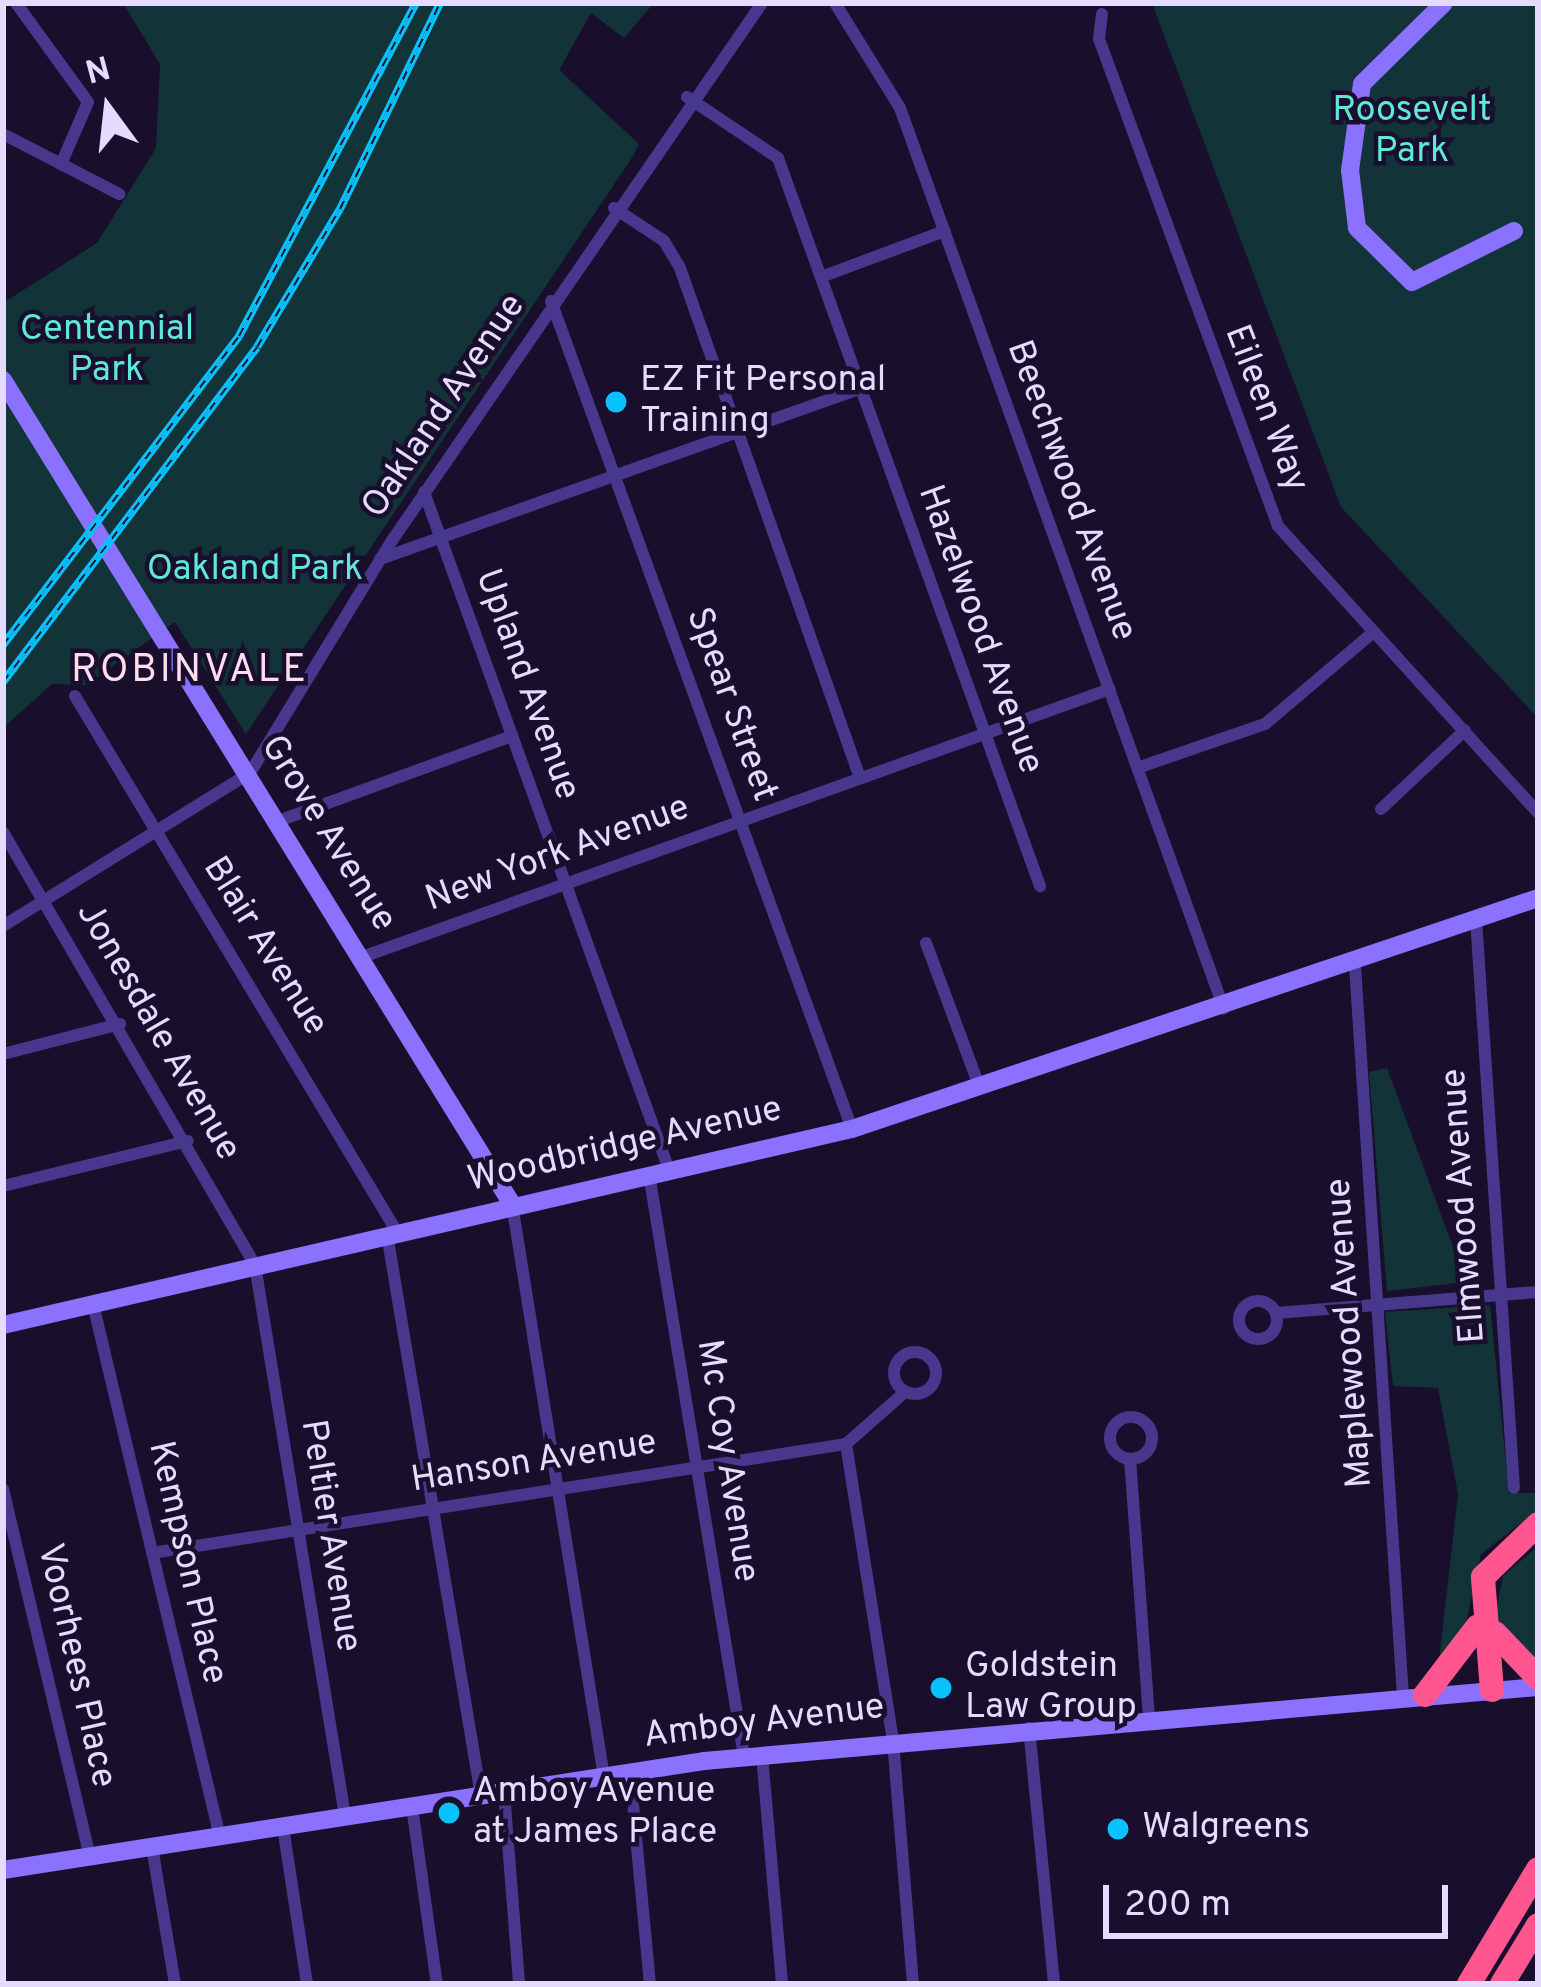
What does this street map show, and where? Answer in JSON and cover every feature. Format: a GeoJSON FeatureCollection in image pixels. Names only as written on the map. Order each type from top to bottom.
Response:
{"type":"FeatureCollection","features":[{"type":"Feature","properties":{"kind":"highway"},"geometry":{"type":"LineString","coordinates":[[1497,1690],[1488,1623],[1495,1554],[1538,1524]]}},
{"type":"Feature","properties":{"kind":"highway"},"geometry":{"type":"LineString","coordinates":[[1414,1695],[1488,1623],[1495,1580],[1538,1537]]}},
{"type":"Feature","properties":{"kind":"highway"},"geometry":{"type":"LineString","coordinates":[[1488,1623],[1538,1682]]}},
{"type":"Feature","properties":{"kind":"highway"},"geometry":{"type":"LineString","coordinates":[[1469,1984],[1538,1869]]}},
{"type":"Feature","properties":{"kind":"highway"},"geometry":{"type":"LineString","coordinates":[[1502,1984],[1538,1925]]}},
{"type":"Feature","properties":{"kind":"street"},"geometry":{"type":"LineString","coordinates":[[16,3],[88,102],[61,164]]}},
{"type":"Feature","properties":{"kind":"street","name":"Beechwood Avenue"},"geometry":{"type":"LineString","coordinates":[[835,3],[892,92],[1225,1010]]}},
{"type":"Feature","properties":{"kind":"street"},"geometry":{"type":"LineString","coordinates":[[1444,3],[1362,84],[1350,170],[1357,228],[1412,282],[1514,230]]}},
{"type":"Feature","properties":{"kind":"street","name":"Oakland Avenue"},"geometry":{"type":"LineString","coordinates":[[250,773],[380,560],[753,6]]}},
{"type":"Feature","properties":{"kind":"street","name":"Eileen Way"},"geometry":{"type":"LineString","coordinates":[[1102,14],[1100,39],[1260,490],[1371,634],[1466,730],[1538,813]]}},
{"type":"Feature","properties":{"kind":"street","name":"Hazelwood Avenue"},"geometry":{"type":"LineString","coordinates":[[688,97],[778,158],[1040,886]]}},
{"type":"Feature","properties":{"kind":"street"},"geometry":{"type":"LineString","coordinates":[[3,134],[118,194]]}},
{"type":"Feature","properties":{"kind":"street"},"geometry":{"type":"LineString","coordinates":[[614,208],[673,254],[860,778]]}},
{"type":"Feature","properties":{"kind":"street"},"geometry":{"type":"LineString","coordinates":[[820,277],[945,231]]}},
{"type":"Feature","properties":{"kind":"street","name":"Spear Street"},"geometry":{"type":"LineString","coordinates":[[551,302],[852,1130]]}},
{"type":"Feature","properties":{"kind":"street","name":"Grove Avenue"},"geometry":{"type":"LineString","coordinates":[[3,380],[365,956],[512,1204]]}},
{"type":"Feature","properties":{"kind":"street"},"geometry":{"type":"LineString","coordinates":[[380,560],[859,388]]}},
{"type":"Feature","properties":{"kind":"street","name":"Upland Avenue"},"geometry":{"type":"LineString","coordinates":[[424,493],[566,884],[659,1172]]}},
{"type":"Feature","properties":{"kind":"street"},"geometry":{"type":"LineString","coordinates":[[1140,766],[1265,724],[1371,634]]}},
{"type":"Feature","properties":{"kind":"street","name":"New York Avenue"},"geometry":{"type":"LineString","coordinates":[[365,956],[1110,689]]}},
{"type":"Feature","properties":{"kind":"street","name":"Blair Avenue"},"geometry":{"type":"LineString","coordinates":[[76,696],[392,1233]]}},
{"type":"Feature","properties":{"kind":"street"},"geometry":{"type":"LineString","coordinates":[[1381,808],[1466,730]]}},
{"type":"Feature","properties":{"kind":"street"},"geometry":{"type":"LineString","coordinates":[[280,820],[512,736]]}},
{"type":"Feature","properties":{"kind":"street"},"geometry":{"type":"LineString","coordinates":[[3,926],[250,773]]}},
{"type":"Feature","properties":{"kind":"street","name":"Jonesdale Avenue"},"geometry":{"type":"LineString","coordinates":[[3,832],[120,1024],[255,1265]]}},
{"type":"Feature","properties":{"kind":"street","name":"Woodbridge Avenue"},"geometry":{"type":"LineString","coordinates":[[3,1325],[512,1204],[852,1130],[1254,1002],[1538,898]]}},
{"type":"Feature","properties":{"kind":"street","name":"Elmwood Avenue"},"geometry":{"type":"LineString","coordinates":[[1476,919],[1514,1488]]}},
{"type":"Feature","properties":{"kind":"street"},"geometry":{"type":"LineString","coordinates":[[926,944],[980,1089]]}},
{"type":"Feature","properties":{"kind":"street","name":"Maplewood Avenue"},"geometry":{"type":"LineString","coordinates":[[1355,965],[1414,1695]]}},
{"type":"Feature","properties":{"kind":"street"},"geometry":{"type":"LineString","coordinates":[[3,1054],[120,1024]]}},
{"type":"Feature","properties":{"kind":"street"},"geometry":{"type":"LineString","coordinates":[[3,1186],[188,1141]]}},
{"type":"Feature","properties":{"kind":"street","name":"Mc Coy Avenue"},"geometry":{"type":"LineString","coordinates":[[659,1172],[697,1467],[753,1756],[782,1984]]}},
{"type":"Feature","properties":{"kind":"street"},"geometry":{"type":"LineString","coordinates":[[512,1204],[604,1777]]}},
{"type":"Feature","properties":{"kind":"street"},"geometry":{"type":"LineString","coordinates":[[392,1233],[481,1796]]}},
{"type":"Feature","properties":{"kind":"street","name":"Peltier Avenue"},"geometry":{"type":"LineString","coordinates":[[255,1265],[345,1816]]}},
{"type":"Feature","properties":{"kind":"street"},"geometry":{"type":"LineString","coordinates":[[1276,1313],[1538,1292]]}},
{"type":"Feature","properties":{"kind":"street","name":"Kempson Place"},"geometry":{"type":"LineString","coordinates":[[93,1304],[220,1837]]}},
{"type":"Feature","properties":{"kind":"street"},"geometry":{"type":"LineString","coordinates":[[905,1392],[846,1444],[893,1741],[914,1984]]}},
{"type":"Feature","properties":{"kind":"street","name":"Hanson Avenue"},"geometry":{"type":"LineString","coordinates":[[152,1553],[846,1444]]}},
{"type":"Feature","properties":{"kind":"street"},"geometry":{"type":"LineString","coordinates":[[1130,1459],[1149,1714]]}},
{"type":"Feature","properties":{"kind":"street","name":"Voorhees Place"},"geometry":{"type":"LineString","coordinates":[[3,1489],[89,1857]]}},
{"type":"Feature","properties":{"kind":"street","name":"Amboy Avenue"},"geometry":{"type":"LineString","coordinates":[[3,1870],[753,1756],[1149,1714],[1497,1690],[1538,1682]]}},
{"type":"Feature","properties":{"kind":"street"},"geometry":{"type":"LineString","coordinates":[[1028,1726],[1054,1984]]}},
{"type":"Feature","properties":{"kind":"street"},"geometry":{"type":"LineString","coordinates":[[630,1773],[650,1984]]}},
{"type":"Feature","properties":{"kind":"street"},"geometry":{"type":"LineString","coordinates":[[503,1792],[519,1984]]}},
{"type":"Feature","properties":{"kind":"street"},"geometry":{"type":"LineString","coordinates":[[412,1807],[437,1984]]}},
{"type":"Feature","properties":{"kind":"street"},"geometry":{"type":"LineString","coordinates":[[283,1827],[308,1984]]}},
{"type":"Feature","properties":{"kind":"street"},"geometry":{"type":"LineString","coordinates":[[152,1847],[175,1984]]}},
{"type":"Feature","properties":{"kind":"green space"},"geometry":{"type":"Polygon","coordinates":[[[123,3],[654,3],[624,38],[591,13],[559,70],[639,144],[633,156],[246,734],[175,622],[86,685],[52,684],[3,728],[3,303],[97,243],[156,148],[160,64],[123,3]]]}},
{"type":"Feature","properties":{"kind":"green space","name":"Roosevelt Park"},"geometry":{"type":"Polygon","coordinates":[[[1152,3],[1538,3],[1538,718],[1341,507],[1152,3]]]}},
{"type":"Feature","properties":{"kind":"green space"},"geometry":{"type":"Polygon","coordinates":[[[1387,1068],[1466,1282],[1387,1291],[1369,1072],[1387,1068]]]}},
{"type":"Feature","properties":{"kind":"green space"},"geometry":{"type":"Polygon","coordinates":[[[1490,1305],[1509,1493],[1538,1493],[1538,1510],[1481,1554],[1464,1632],[1438,1670],[1458,1494],[1438,1388],[1393,1386],[1385,1312],[1490,1305]]]}},
{"type":"Feature","properties":{"kind":"green space"},"geometry":{"type":"Polygon","coordinates":[[[1538,1546],[1538,1662],[1499,1629],[1496,1611],[1503,1576],[1538,1546]]]}},
{"type":"Feature","properties":{"kind":"railway"},"geometry":{"type":"LineString","coordinates":[[3,645],[239,336],[416,3]]}},
{"type":"Feature","properties":{"kind":"railway"},"geometry":{"type":"LineString","coordinates":[[3,682],[257,347],[340,209],[440,3]]}},
{"type":"Feature","properties":{"kind":"place","name":"EZ Fit Personal Training"},"geometry":{"type":"Point","coordinates":[616,402]}},
{"type":"Feature","properties":{"kind":"place","name":"Goldstein Law Group"},"geometry":{"type":"Point","coordinates":[941,1688]}},
{"type":"Feature","properties":{"kind":"place","name":"Amboy Avenue at James Place"},"geometry":{"type":"Point","coordinates":[449,1813]}},
{"type":"Feature","properties":{"kind":"place","name":"Walgreens"},"geometry":{"type":"Point","coordinates":[1118,1829]}},
{"type":"Feature","properties":{"kind":"district","name":"ROBINVALE"},"geometry":{"type":"Point","coordinates":[190,672]}},
{"type":"Feature","properties":{"kind":"park label","name":"Centennial Park"},"geometry":{"type":"Point","coordinates":[107,350]}},
{"type":"Feature","properties":{"kind":"park label","name":"Oakland Park"},"geometry":{"type":"Point","coordinates":[255,571]}}]}
